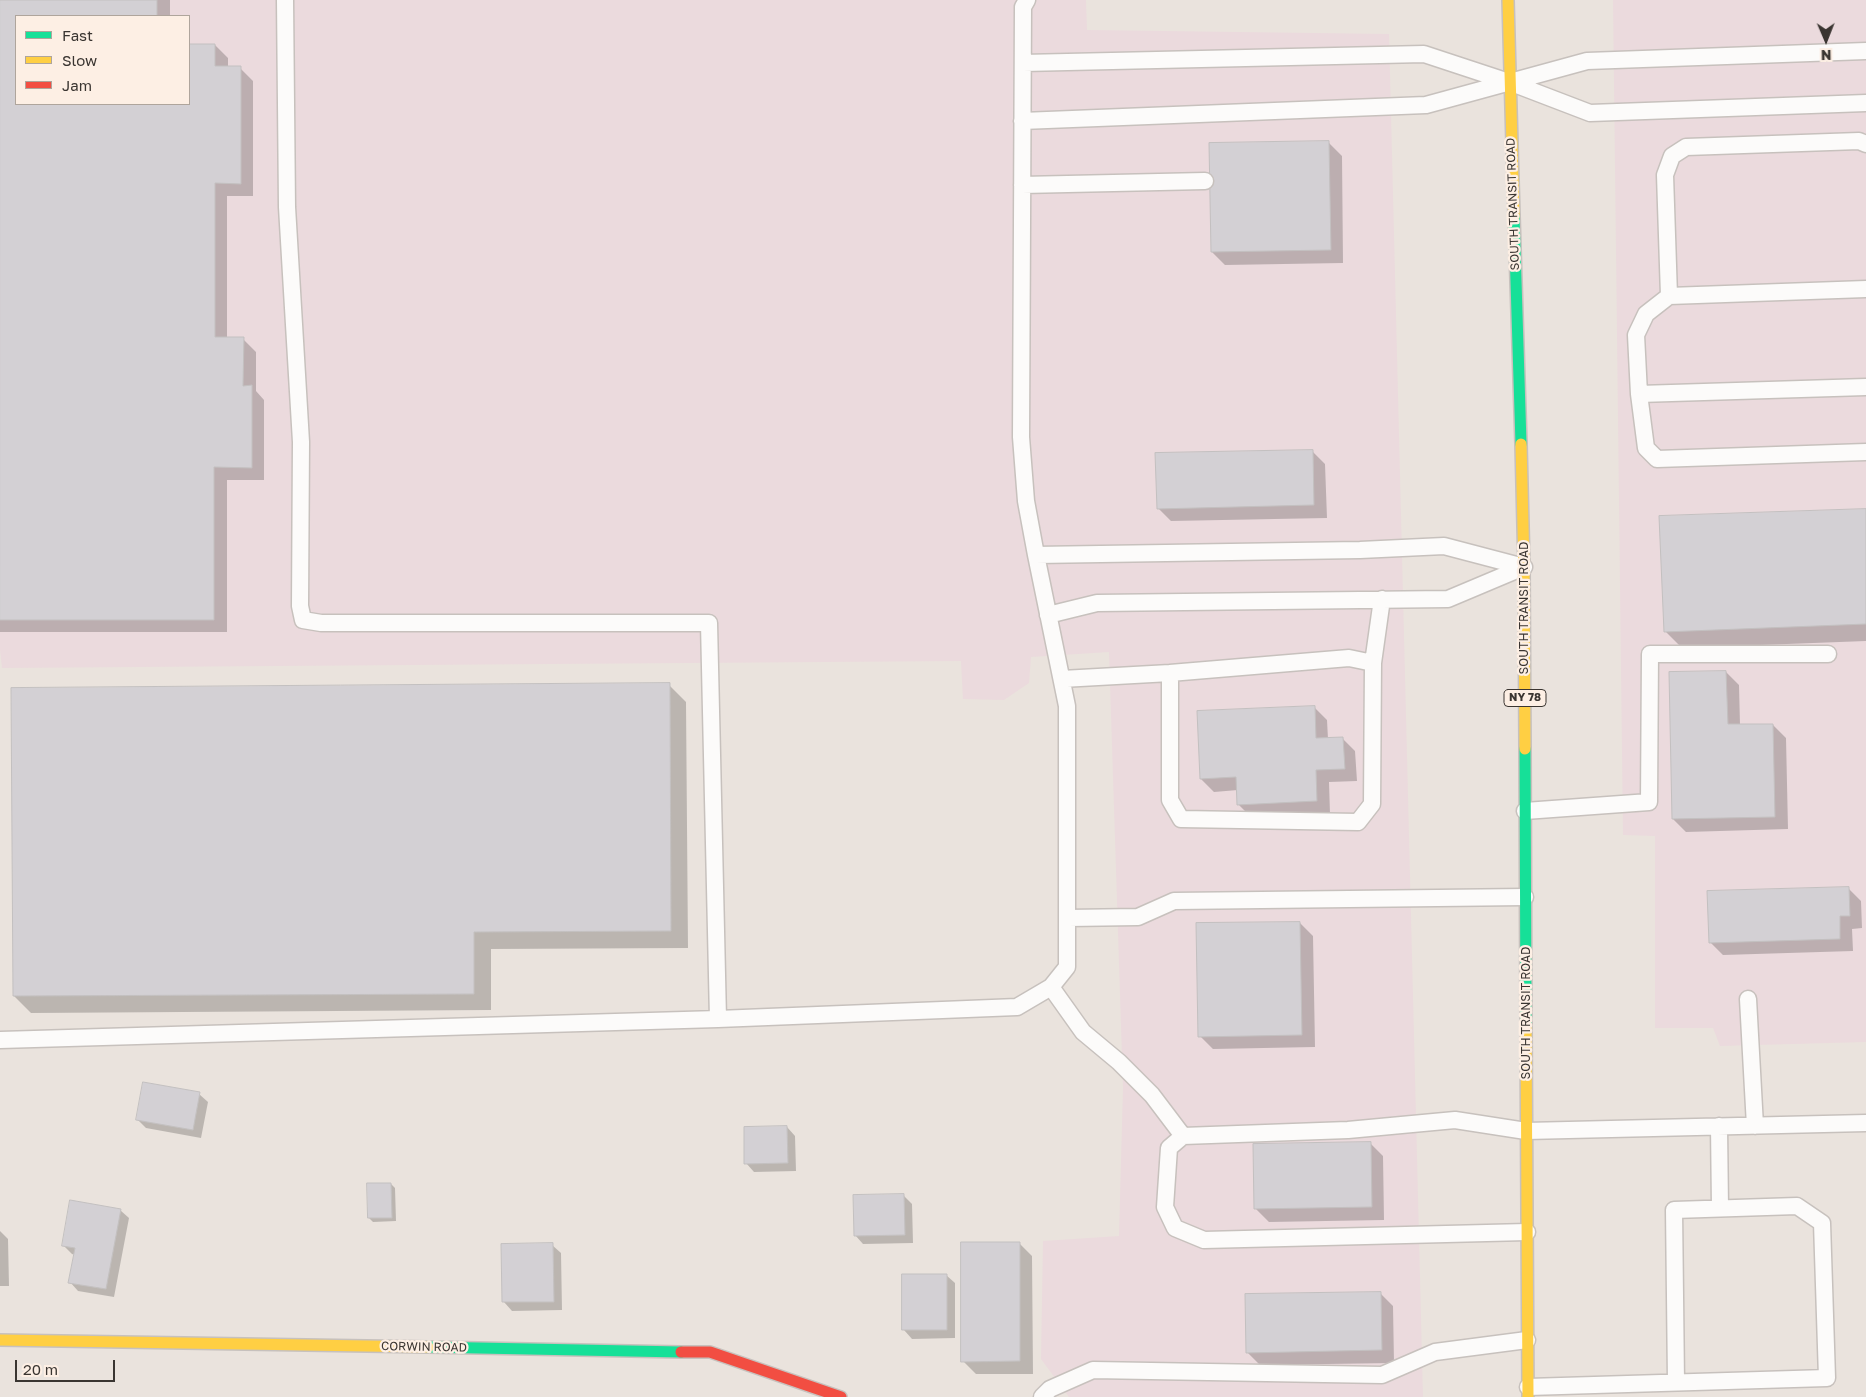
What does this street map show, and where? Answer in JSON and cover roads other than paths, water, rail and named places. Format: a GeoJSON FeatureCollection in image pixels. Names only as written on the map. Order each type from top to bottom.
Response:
{"type":"FeatureCollection","features":[{"type":"Feature","properties":{"kind":"main road","name":"SOUTH TRANSIT ROAD"},"geometry":{"type":"LineString","coordinates":[[1508,0],[1524,567],[1528,1392]]}},
{"type":"Feature","properties":{"kind":"main road","name":"CORWIN ROAD"},"geometry":{"type":"LineString","coordinates":[[0,1340],[710,1352],[841,1397]]}},
{"type":"Feature","properties":{"kind":"lane"},"geometry":{"type":"LineString","coordinates":[[285,0],[287,207],[301,442],[300,606],[303,620],[321,623],[709,623],[718,1020]]}},
{"type":"Feature","properties":{"kind":"lane"},"geometry":{"type":"LineString","coordinates":[[0,1040],[718,1020],[1018,1007],[1051,987],[1067,967],[1068,706],[1026,501],[1021,437],[1022,63],[1023,7],[1027,0]]}},
{"type":"Feature","properties":{"kind":"lane"},"geometry":{"type":"LineString","coordinates":[[1022,120],[1426,105],[1587,61],[1866,51]]}},
{"type":"Feature","properties":{"kind":"lane"},"geometry":{"type":"LineString","coordinates":[[1022,63],[1424,54],[1509,82],[1590,113],[1866,103]]}},
{"type":"Feature","properties":{"kind":"lane"},"geometry":{"type":"LineString","coordinates":[[1669,296],[1665,175],[1672,156],[1686,147],[1859,142],[1866,144]]}},
{"type":"Feature","properties":{"kind":"lane"},"geometry":{"type":"LineString","coordinates":[[1022,186],[1205,181]]}},
{"type":"Feature","properties":{"kind":"lane"},"geometry":{"type":"LineString","coordinates":[[1866,289],[1669,296],[1646,314],[1636,335],[1639,394],[1646,448],[1656,459],[1866,452]]}},
{"type":"Feature","properties":{"kind":"lane"},"geometry":{"type":"LineString","coordinates":[[1639,394],[1866,387]]}},
{"type":"Feature","properties":{"kind":"lane"},"geometry":{"type":"LineString","coordinates":[[1036,555],[1360,550],[1444,546],[1524,567]]}},
{"type":"Feature","properties":{"kind":"lane"},"geometry":{"type":"LineString","coordinates":[[1048,615],[1097,603],[1448,599],[1524,567]]}},
{"type":"Feature","properties":{"kind":"lane"},"geometry":{"type":"LineString","coordinates":[[1170,673],[1170,800],[1181,819],[1358,822],[1372,804],[1373,663],[1382,599]]}},
{"type":"Feature","properties":{"kind":"lane"},"geometry":{"type":"LineString","coordinates":[[1525,811],[1649,802],[1650,654],[1828,654]]}},
{"type":"Feature","properties":{"kind":"lane"},"geometry":{"type":"LineString","coordinates":[[1062,679],[1170,673],[1349,658],[1373,663]]}},
{"type":"Feature","properties":{"kind":"lane"},"geometry":{"type":"LineString","coordinates":[[1068,918],[1138,917],[1174,900],[1525,897]]}},
{"type":"Feature","properties":{"kind":"lane"},"geometry":{"type":"LineString","coordinates":[[1051,987],[1082,1032],[1119,1062],[1152,1095],[1183,1136]]}},
{"type":"Feature","properties":{"kind":"lane"},"geometry":{"type":"LineString","coordinates":[[1748,999],[1755,1126]]}},
{"type":"Feature","properties":{"kind":"lane"},"geometry":{"type":"LineString","coordinates":[[1527,1232],[1204,1240],[1175,1228],[1165,1206],[1169,1148],[1183,1136],[1348,1130],[1455,1120],[1526,1131],[1866,1123]]}},
{"type":"Feature","properties":{"kind":"lane"},"geometry":{"type":"LineString","coordinates":[[1719,1126],[1720,1208]]}},
{"type":"Feature","properties":{"kind":"lane"},"geometry":{"type":"LineString","coordinates":[[1528,1392],[1676,1382],[1827,1378],[1822,1223],[1797,1206],[1674,1210],[1676,1382]]}},
{"type":"Feature","properties":{"kind":"lane"},"geometry":{"type":"LineString","coordinates":[[1042,1397],[1050,1389],[1093,1370],[1382,1375],[1435,1352],[1527,1340]]}}]}
